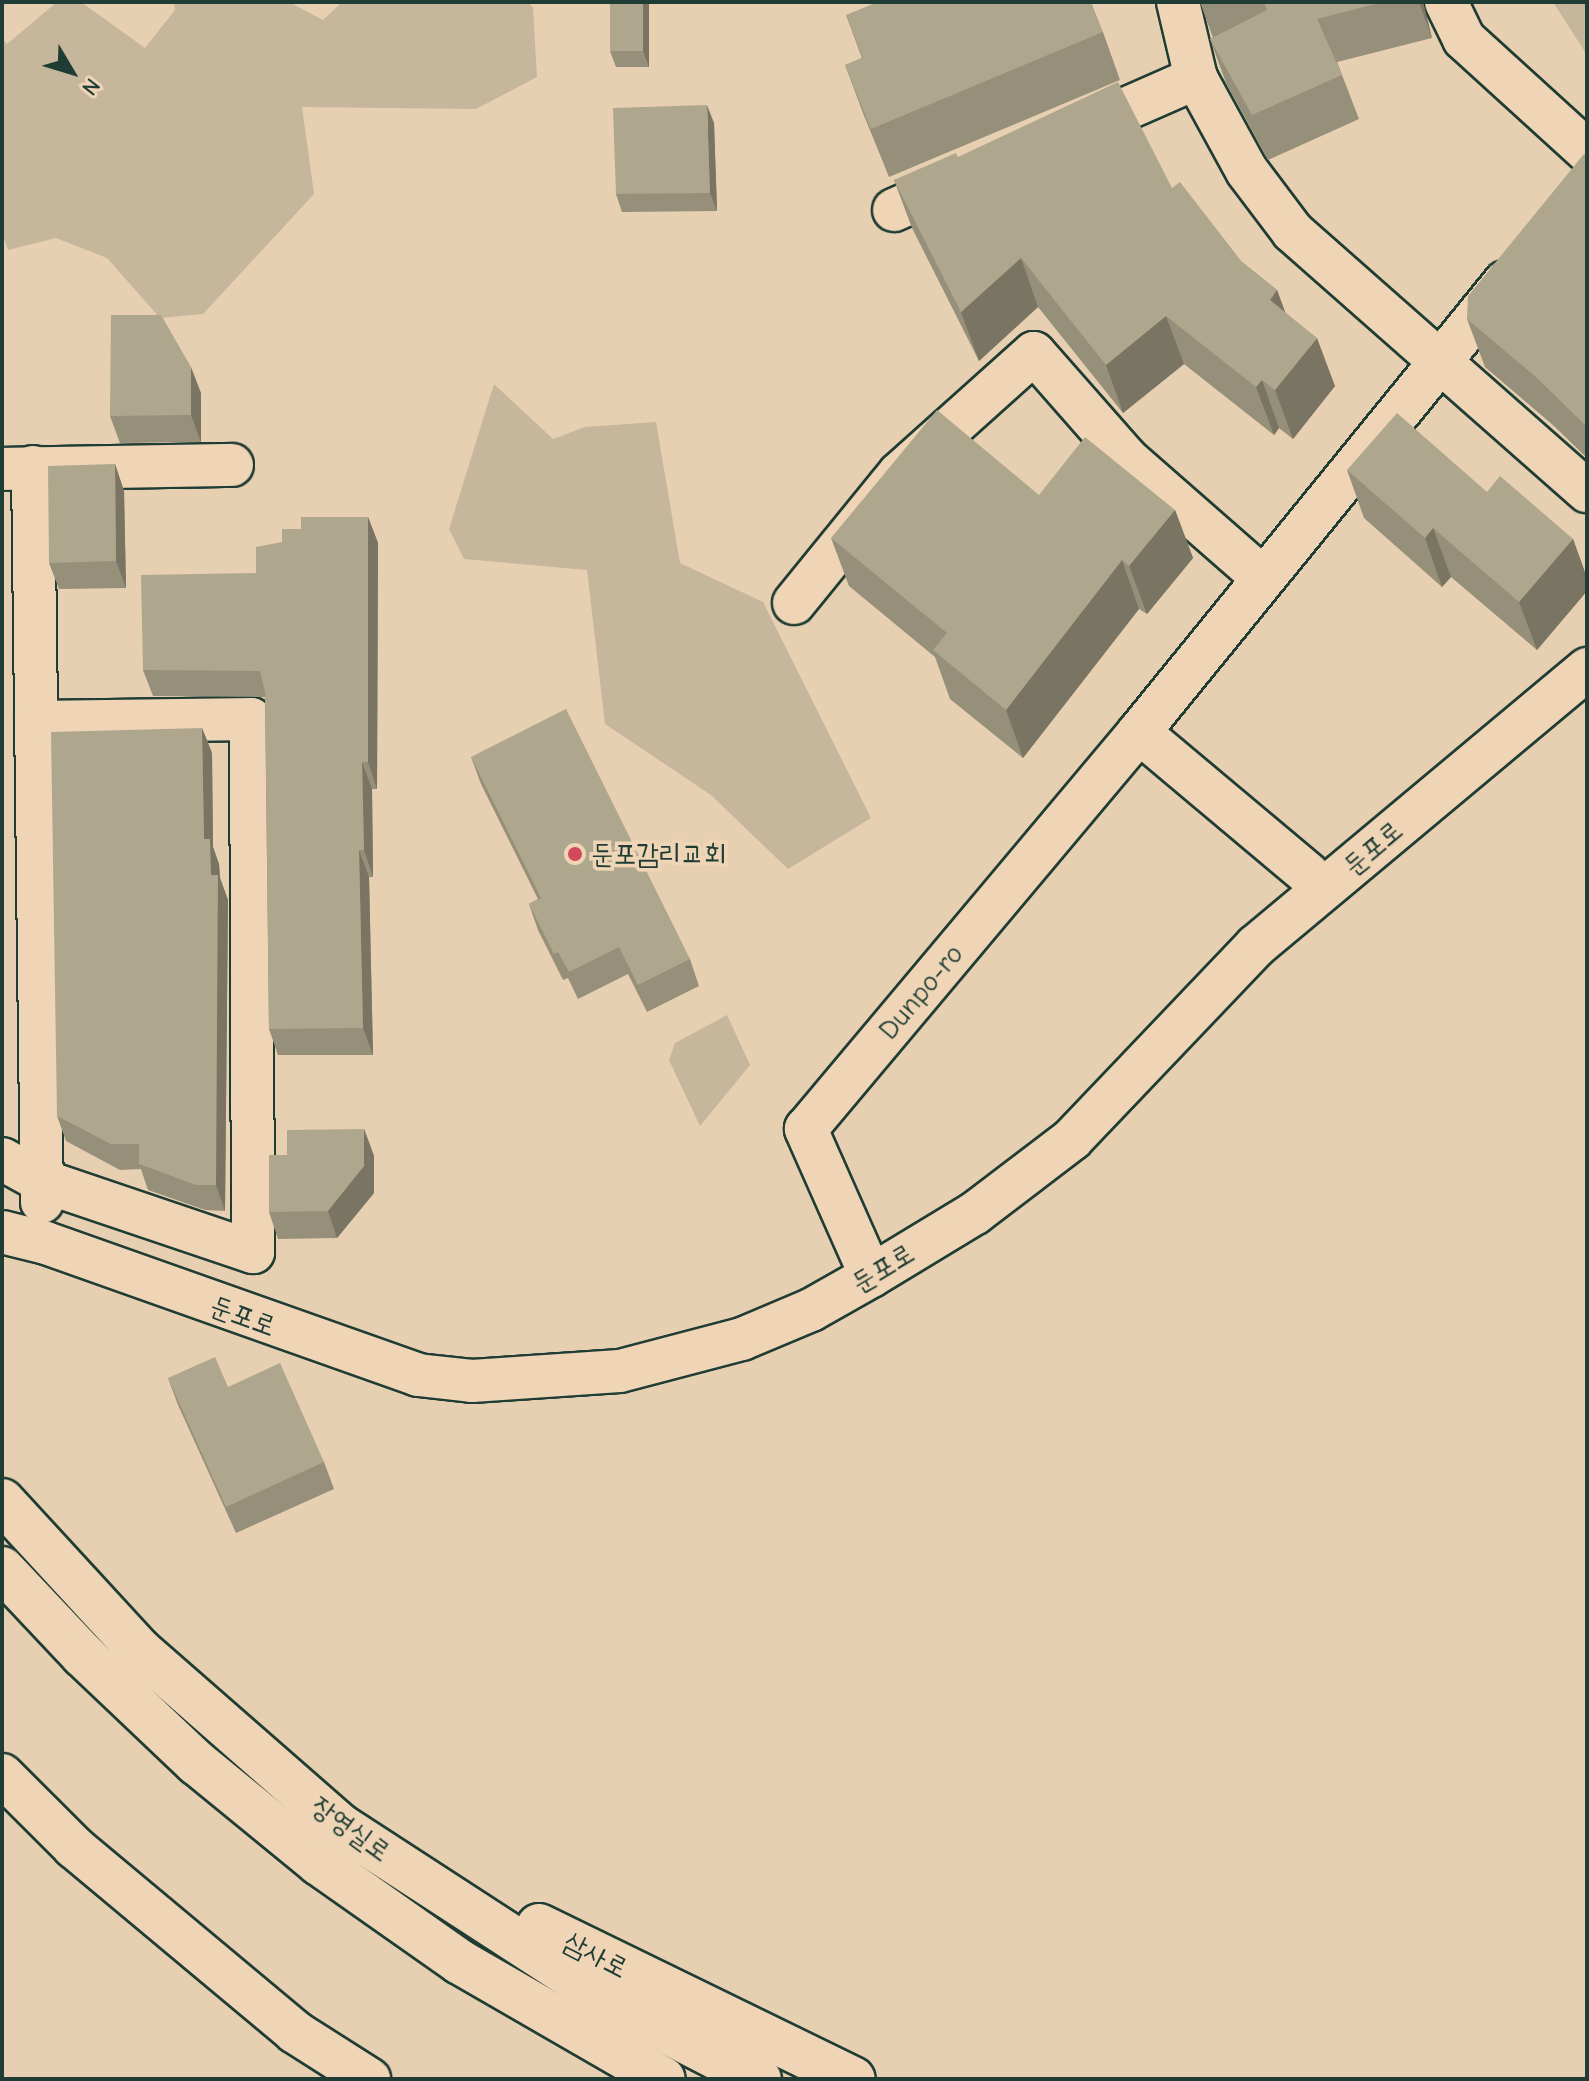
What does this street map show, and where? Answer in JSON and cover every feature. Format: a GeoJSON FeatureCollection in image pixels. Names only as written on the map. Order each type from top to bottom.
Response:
{"type":"FeatureCollection","features":[{"type":"Feature","properties":{"kind":"highway","name":"장영실로"},"geometry":{"type":"LineString","coordinates":[[2,1501],[139,1650],[340,1826],[616,2005],[759,2079]]}},
{"type":"Feature","properties":{"kind":"highway","name":"장영실로"},"geometry":{"type":"LineString","coordinates":[[2,1569],[83,1655],[197,1763],[319,1863],[460,1962],[663,2079]]}},
{"type":"Feature","properties":{"kind":"highway","name":"삼사로"},"geometry":{"type":"LineString","coordinates":[[340,1826],[853,2079]]}},
{"type":"Feature","properties":{"kind":"street"},"geometry":{"type":"LineString","coordinates":[[1178,2],[1196,78],[1247,171],[1293,232],[1587,491]]}},
{"type":"Feature","properties":{"kind":"street"},"geometry":{"type":"LineString","coordinates":[[1446,2],[1464,39],[1587,151]]}},
{"type":"Feature","properties":{"kind":"street"},"geometry":{"type":"LineString","coordinates":[[1038,147],[1196,78]]}},
{"type":"Feature","properties":{"kind":"street"},"geometry":{"type":"LineString","coordinates":[[894,210],[995,166]]}},
{"type":"Feature","properties":{"kind":"street","name":"Dunpo-ro"},"geometry":{"type":"LineString","coordinates":[[871,1276],[806,1129],[1139,732],[1528,254]]}},
{"type":"Feature","properties":{"kind":"street"},"geometry":{"type":"LineString","coordinates":[[794,603],[899,474],[1034,353],[1127,459],[1263,578]]}},
{"type":"Feature","properties":{"kind":"street"},"geometry":{"type":"LineString","coordinates":[[46,1243],[40,1180],[36,722],[17,468],[232,465]]}},
{"type":"Feature","properties":{"kind":"street","name":"둔포로"},"geometry":{"type":"LineString","coordinates":[[2,1232],[46,1243],[326,1346],[418,1375],[472,1381],[620,1371],[727,1343],[811,1310],[871,1276],[975,1213],[1072,1139],[1256,946],[1587,669]]}},
{"type":"Feature","properties":{"kind":"street"},"geometry":{"type":"LineString","coordinates":[[2,1159],[40,1180],[253,1252],[251,719],[36,722]]}},
{"type":"Feature","properties":{"kind":"street"},"geometry":{"type":"LineString","coordinates":[[1139,732],[1308,874]]}},
{"type":"Feature","properties":{"kind":"street"},"geometry":{"type":"LineString","coordinates":[[2,1775],[74,1847],[285,2024],[369,2079]]}},
{"type":"Feature","properties":{"kind":"shaded area"},"geometry":{"type":"Polygon","coordinates":[[[57,2],[81,2],[145,48],[175,10],[174,2],[289,2],[323,20],[342,2],[528,2],[533,8],[537,77],[476,109],[302,107],[314,194],[203,314],[160,318],[107,258],[56,238],[8,250],[2,233],[2,39],[7,44],[57,2]]]}},
{"type":"Feature","properties":{"kind":"shaded area"},"geometry":{"type":"Polygon","coordinates":[[[1553,2],[1587,2],[1587,55],[1553,2]]]}},
{"type":"Feature","properties":{"kind":"shaded area"},"geometry":{"type":"Polygon","coordinates":[[[494,384],[553,439],[585,427],[656,422],[680,563],[763,602],[871,818],[788,869],[711,795],[605,724],[587,570],[464,559],[449,529],[494,384]]]}},
{"type":"Feature","properties":{"kind":"shaded area"},"geometry":{"type":"Polygon","coordinates":[[[727,1015],[750,1065],[700,1126],[669,1060],[675,1043],[727,1015]]]}},
{"type":"Feature","properties":{"kind":"building"},"geometry":{"type":"Polygon","coordinates":[[[610,2],[643,2],[643,51],[610,51],[610,2]]]}},
{"type":"Feature","properties":{"kind":"building"},"geometry":{"type":"Polygon","coordinates":[[[878,2],[1091,2],[1103,32],[871,129],[845,65],[863,58],[846,15],[878,2]]]}},
{"type":"Feature","properties":{"kind":"building"},"geometry":{"type":"Polygon","coordinates":[[[1264,2],[1383,2],[1317,19],[1342,75],[1252,115],[1210,39],[1267,10],[1264,2]]]}},
{"type":"Feature","properties":{"kind":"building"},"geometry":{"type":"Polygon","coordinates":[[[1118,82],[1172,188],[1180,182],[1242,262],[1277,290],[1270,300],[1317,338],[1275,390],[1262,380],[1256,387],[1166,316],[1106,365],[1021,258],[961,312],[894,180],[956,153],[958,157],[1118,82]]]}},
{"type":"Feature","properties":{"kind":"building"},"geometry":{"type":"Polygon","coordinates":[[[707,105],[710,193],[616,194],[613,108],[707,105]]]}},
{"type":"Feature","properties":{"kind":"building"},"geometry":{"type":"Polygon","coordinates":[[[1584,154],[1587,155],[1587,427],[1537,378],[1467,319],[1468,296],[1584,154]]]}},
{"type":"Feature","properties":{"kind":"building"},"geometry":{"type":"Polygon","coordinates":[[[111,315],[161,315],[191,367],[191,415],[110,416],[111,315]]]}},
{"type":"Feature","properties":{"kind":"building"},"geometry":{"type":"Polygon","coordinates":[[[937,410],[1039,495],[1085,437],[1175,510],[1129,566],[1122,560],[1006,710],[933,650],[947,633],[831,538],[937,410]]]}},
{"type":"Feature","properties":{"kind":"building"},"geometry":{"type":"Polygon","coordinates":[[[1397,413],[1487,492],[1500,476],[1573,539],[1519,602],[1433,528],[1425,538],[1347,470],[1397,413]]]}},
{"type":"Feature","properties":{"kind":"building"},"geometry":{"type":"Polygon","coordinates":[[[115,464],[116,561],[49,563],[48,466],[115,464]]]}},
{"type":"Feature","properties":{"kind":"building"},"geometry":{"type":"Polygon","coordinates":[[[301,517],[368,517],[368,762],[362,762],[364,850],[359,850],[363,1028],[269,1029],[265,692],[260,671],[143,670],[141,575],[256,573],[256,547],[282,542],[282,529],[301,529],[301,517]]]}},
{"type":"Feature","properties":{"kind":"building","name":"둔포감리교회"},"geometry":{"type":"Polygon","coordinates":[[[566,709],[690,959],[638,985],[619,947],[569,972],[558,952],[554,954],[529,904],[541,898],[471,757],[566,709]]]}},
{"type":"Feature","properties":{"kind":"building"},"geometry":{"type":"Polygon","coordinates":[[[202,728],[204,839],[210,839],[211,875],[218,875],[216,1185],[196,1185],[139,1164],[139,1144],[111,1144],[57,1116],[51,732],[202,728]]]}},
{"type":"Feature","properties":{"kind":"building"},"geometry":{"type":"Polygon","coordinates":[[[364,1129],[364,1166],[328,1211],[269,1212],[269,1155],[287,1155],[287,1130],[364,1129]]]}},
{"type":"Feature","properties":{"kind":"building"},"geometry":{"type":"Polygon","coordinates":[[[215,1357],[228,1387],[280,1363],[324,1462],[226,1507],[168,1378],[215,1357]]]}},
{"type":"Feature","properties":{"kind":"place","name":"둔포감리교회"},"geometry":{"type":"Point","coordinates":[575,854]}}]}
